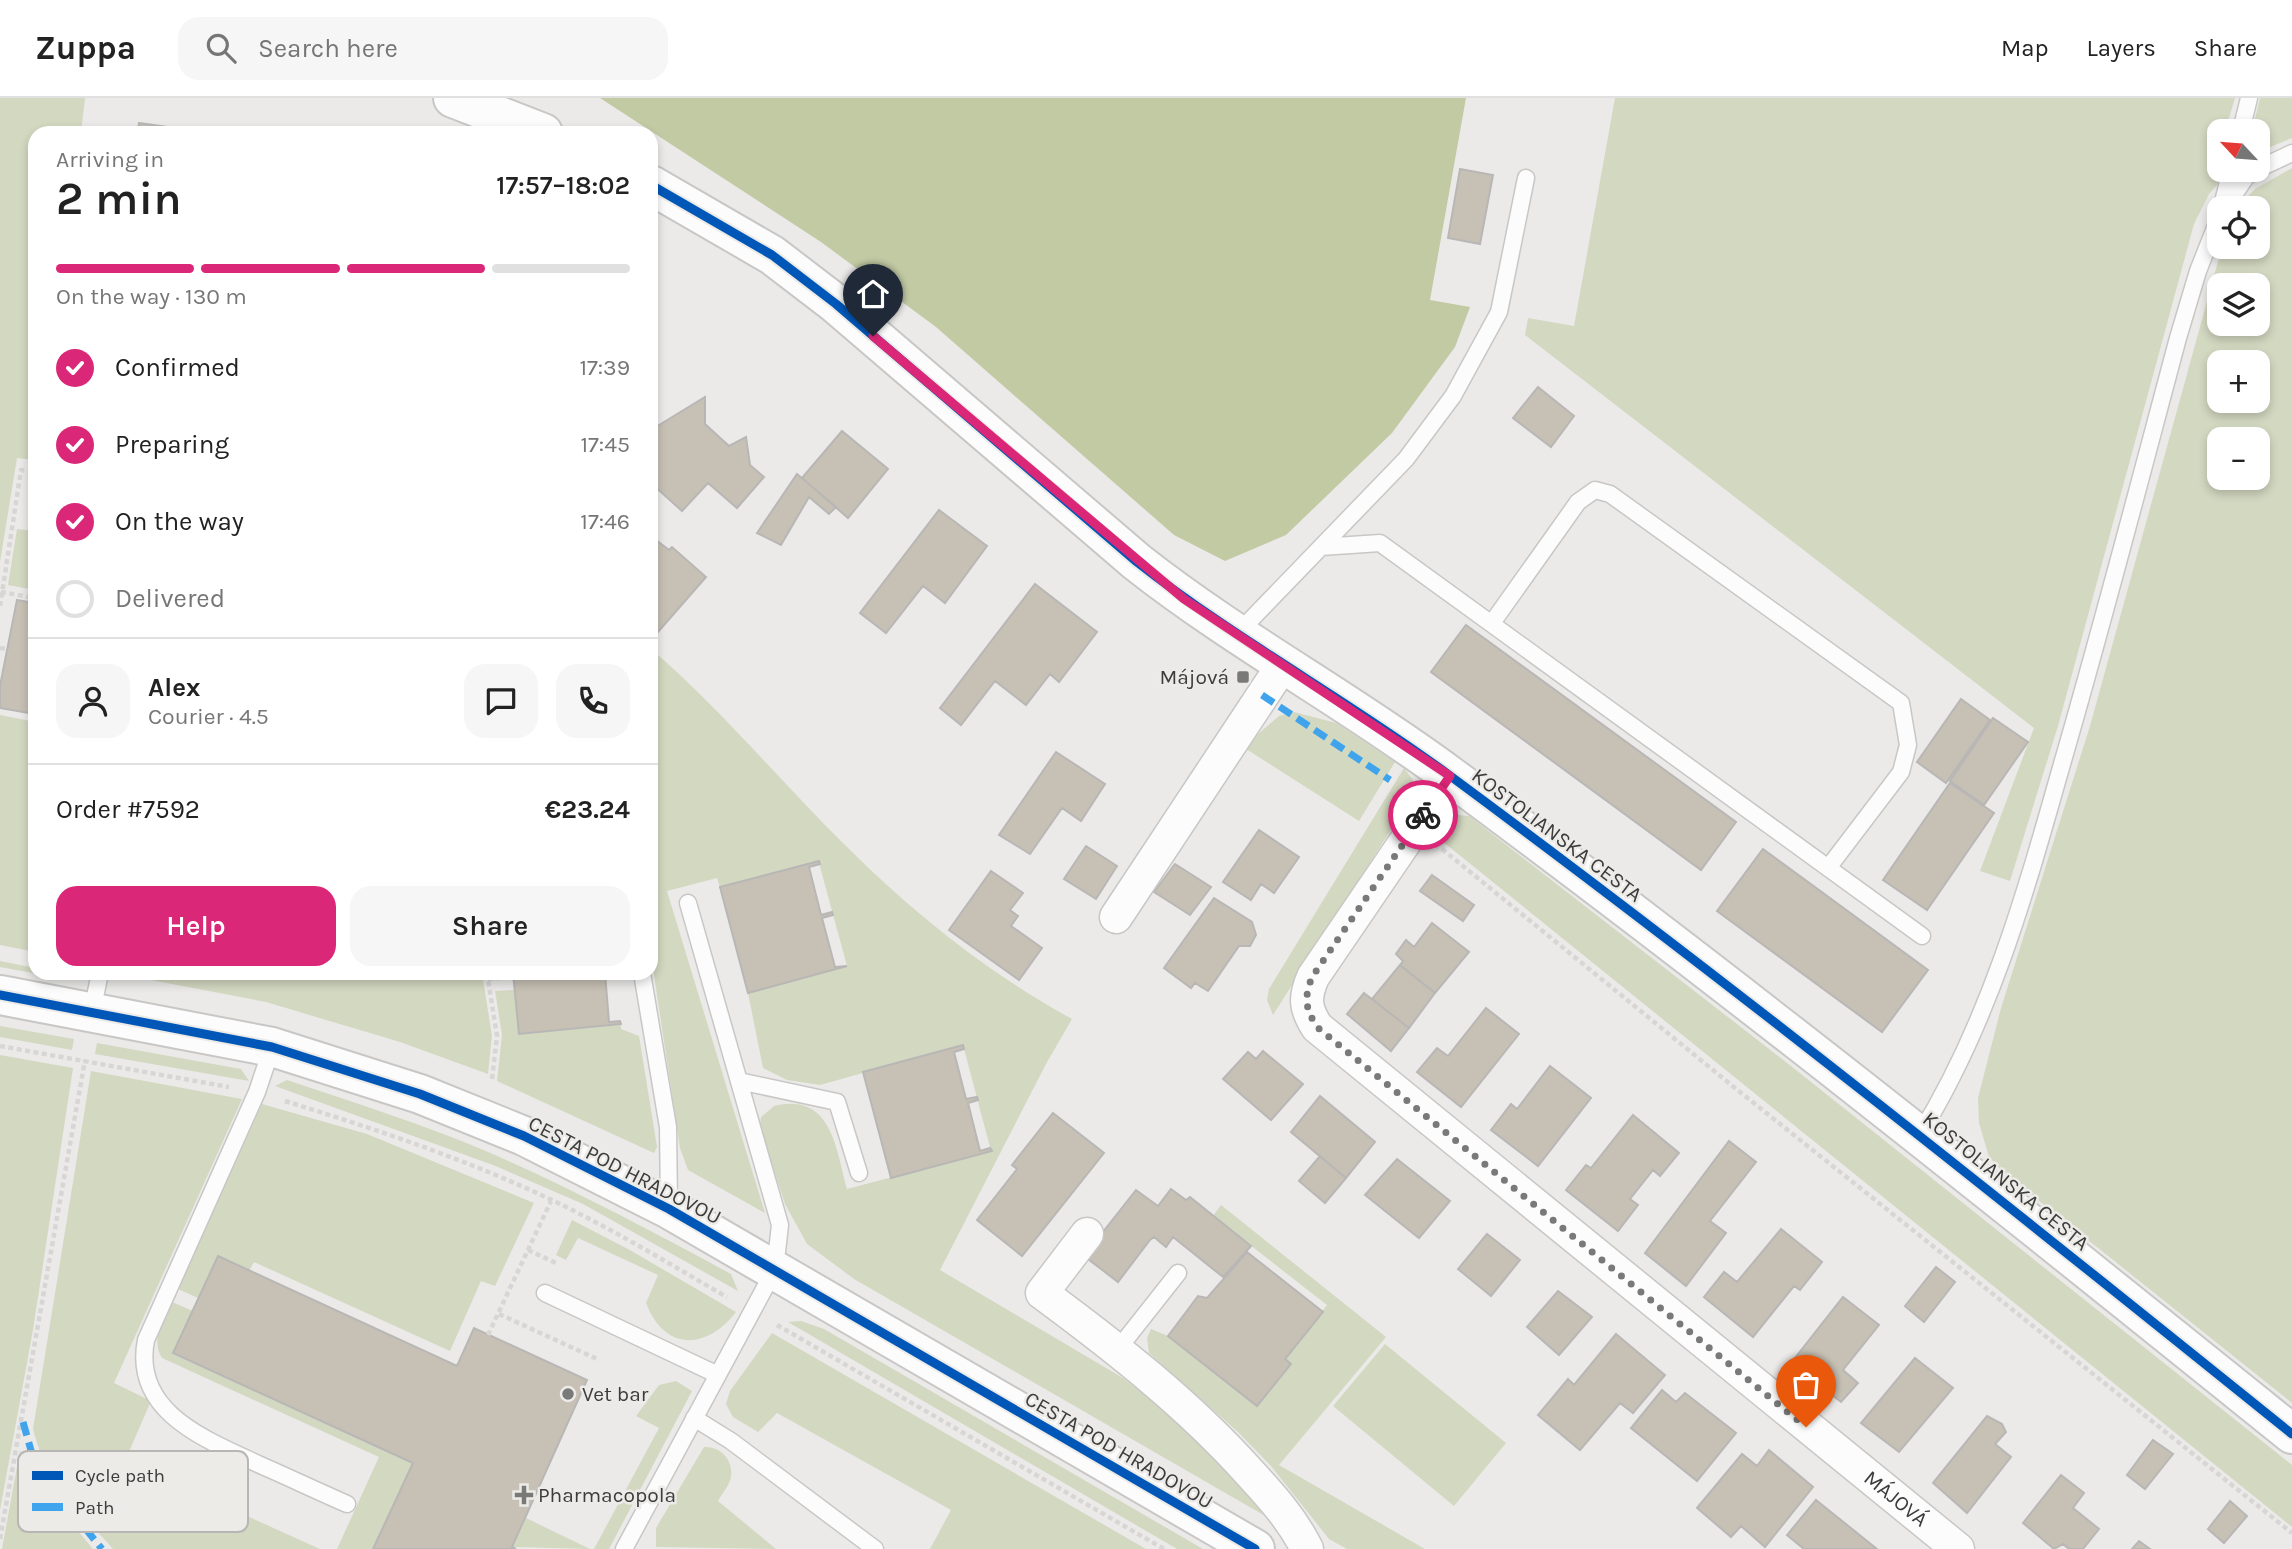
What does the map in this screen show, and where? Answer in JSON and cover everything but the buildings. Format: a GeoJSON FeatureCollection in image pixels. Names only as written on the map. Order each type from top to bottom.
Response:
{"type":"FeatureCollection","features":[{"type":"Feature","properties":{"kind":"street"},"geometry":{"type":"LineString","coordinates":[[453,98],[525,126]]}},
{"type":"Feature","properties":{"kind":"street","name":"KOSTOLIANSKA CESTA"},"geometry":{"type":"LineString","coordinates":[[658,189],[772,255],[836,304],[1137,562],[1237,635],[1284,663],[1450,776],[1920,1134],[2292,1434]]}},
{"type":"Feature","properties":{"kind":"street"},"geometry":{"type":"LineString","coordinates":[[1116,917],[1284,663]]}},
{"type":"Feature","properties":{"kind":"street","name":"MÁJOVÁ"},"geometry":{"type":"LineString","coordinates":[[1450,776],[1312,977],[1305,995],[1308,1013],[1317,1027],[1958,1549]]}},
{"type":"Feature","properties":{"kind":"street","name":"CESTA POD HRADOVOU"},"geometry":{"type":"LineString","coordinates":[[0,995],[272,1047],[443,1103],[524,1136],[669,1209],[1255,1549]]}},
{"type":"Feature","properties":{"kind":"street"},"geometry":{"type":"LineString","coordinates":[[1087,1234],[1042,1293],[1118,1349],[1218,1437],[1295,1524],[1307,1549]]}},
{"type":"Feature","properties":{"kind":"lane"},"geometry":{"type":"LineString","coordinates":[[2244,119],[2249,98]]}},
{"type":"Feature","properties":{"kind":"lane"},"geometry":{"type":"LineString","coordinates":[[2270,163],[2292,153]]}},
{"type":"Feature","properties":{"kind":"lane"},"geometry":{"type":"LineString","coordinates":[[1237,635],[1406,459],[1453,396],[1491,332],[1508,281],[1526,178]]}},
{"type":"Feature","properties":{"kind":"lane"},"geometry":{"type":"LineString","coordinates":[[1920,1134],[1950,1086],[1976,1032],[2037,853],[2178,338],[2197,271],[2207,247]]}},
{"type":"Feature","properties":{"kind":"lane"},"geometry":{"type":"LineString","coordinates":[[1492,623],[1578,502],[1595,490],[1609,494],[1901,703],[1908,745],[1901,772],[1828,868]]}},
{"type":"Feature","properties":{"kind":"lane"},"geometry":{"type":"LineString","coordinates":[[1321,547],[1381,544],[1922,936]]}},
{"type":"Feature","properties":{"kind":"lane"},"geometry":{"type":"LineString","coordinates":[[624,1549],[775,1269],[780,1226],[688,903]]}},
{"type":"Feature","properties":{"kind":"lane"},"geometry":{"type":"LineString","coordinates":[[92,1011],[99,980]]}},
{"type":"Feature","properties":{"kind":"lane"},"geometry":{"type":"LineString","coordinates":[[643,980],[668,1128],[669,1209]]}},
{"type":"Feature","properties":{"kind":"lane"},"geometry":{"type":"LineString","coordinates":[[231,1451],[192,1433],[165,1409],[142,1360],[146,1340],[257,1092],[272,1047]]}},
{"type":"Feature","properties":{"kind":"lane"},"geometry":{"type":"LineString","coordinates":[[738,1081],[837,1102],[859,1173]]}},
{"type":"Feature","properties":{"kind":"lane"},"geometry":{"type":"LineString","coordinates":[[1118,1349],[1178,1273]]}},
{"type":"Feature","properties":{"kind":"lane"},"geometry":{"type":"LineString","coordinates":[[545,1293],[718,1376]]}},
{"type":"Feature","properties":{"kind":"lane"},"geometry":{"type":"LineString","coordinates":[[694,1418],[731,1441],[875,1549]]}},
{"type":"Feature","properties":{"kind":"lane"},"geometry":{"type":"LineString","coordinates":[[248,1459],[347,1504]]}},
{"type":"Feature","properties":{"kind":"path"},"geometry":{"type":"LineString","coordinates":[[0,606],[21,470],[28,471]]}},
{"type":"Feature","properties":{"kind":"path"},"geometry":{"type":"LineString","coordinates":[[1,592],[28,597]]}},
{"type":"Feature","properties":{"kind":"path"},"geometry":{"type":"LineString","coordinates":[[0,648],[7,649]]}},
{"type":"Feature","properties":{"kind":"path"},"geometry":{"type":"LineString","coordinates":[[1415,827],[1746,1097],[2292,1534]]}},
{"type":"Feature","properties":{"kind":"path"},"geometry":{"type":"LineString","coordinates":[[489,980],[497,1036],[492,1084]]}},
{"type":"Feature","properties":{"kind":"path"},"geometry":{"type":"LineString","coordinates":[[0,1539],[92,1011]]}},
{"type":"Feature","properties":{"kind":"path"},"geometry":{"type":"LineString","coordinates":[[0,1046],[257,1092],[438,1152],[596,1222],[1164,1549]]}},
{"type":"Feature","properties":{"kind":"path"},"geometry":{"type":"LineString","coordinates":[[488,1335],[551,1201]]}},
{"type":"Feature","properties":{"kind":"path"},"geometry":{"type":"LineString","coordinates":[[528,1250],[552,1261]]}},
{"type":"Feature","properties":{"kind":"path"},"geometry":{"type":"LineString","coordinates":[[499,1314],[597,1359]]}},
{"type":"Feature","properties":{"kind":"green space"},"geometry":{"type":"Polygon","coordinates":[[[0,98],[85,98],[82,126],[28,126],[28,459],[17,458],[0,562],[0,98]]]}},
{"type":"Feature","properties":{"kind":"green space"},"geometry":{"type":"Polygon","coordinates":[[[600,98],[1466,98],[1430,300],[1470,307],[1455,347],[1392,433],[1286,535],[1225,561],[1174,535],[936,327],[821,242],[658,136],[658,126],[643,126],[600,98]]]}},
{"type":"Feature","properties":{"kind":"green space"},"geometry":{"type":"Polygon","coordinates":[[[1615,98],[2235,98],[2229,119],[2207,119],[2207,182],[2220,182],[2207,196],[2194,224],[2058,726],[2010,881],[1980,871],[2034,728],[1525,335],[1528,318],[1574,326],[1615,98]]]}},
{"type":"Feature","properties":{"kind":"green space"},"geometry":{"type":"Polygon","coordinates":[[[2260,98],[2292,98],[2292,138],[2270,147],[2270,119],[2255,119],[2260,98]]]}},
{"type":"Feature","properties":{"kind":"green space"},"geometry":{"type":"Polygon","coordinates":[[[2292,168],[2292,1403],[2003,1172],[1989,1157],[1979,1123],[1978,1098],[2001,1008],[2090,726],[2207,301],[2207,336],[2270,336],[2270,273],[2215,273],[2219,259],[2270,259],[2270,196],[2248,196],[2255,189],[2292,168]]]}},
{"type":"Feature","properties":{"kind":"green space"},"geometry":{"type":"Polygon","coordinates":[[[17,529],[28,530],[28,589],[8,585],[17,529]]]}},
{"type":"Feature","properties":{"kind":"green space"},"geometry":{"type":"Polygon","coordinates":[[[658,655],[702,696],[821,821],[924,918],[981,962],[1072,1019],[940,1270],[1123,1378],[1219,1455],[1267,1517],[854,1279],[807,1244],[785,1204],[760,1128],[761,1117],[774,1106],[793,1104],[808,1107],[820,1116],[834,1141],[847,1189],[991,1151],[963,1045],[820,1085],[787,1080],[763,1068],[748,993],[847,966],[819,863],[720,887],[717,878],[667,891],[765,1213],[688,1170],[680,1148],[655,980],[658,980],[658,655]]]}},
{"type":"Feature","properties":{"kind":"green space"},"geometry":{"type":"Polygon","coordinates":[[[1294,712],[1336,723],[1395,762],[1359,821],[1243,747],[1279,716],[1294,712]]]}},
{"type":"Feature","properties":{"kind":"green space"},"geometry":{"type":"Polygon","coordinates":[[[0,715],[28,721],[28,951],[0,945],[0,715]]]}},
{"type":"Feature","properties":{"kind":"green space"},"geometry":{"type":"Polygon","coordinates":[[[1404,768],[1413,780],[1413,795],[1273,1015],[1267,1000],[1269,989],[1404,768]]]}},
{"type":"Feature","properties":{"kind":"green space"},"geometry":{"type":"Polygon","coordinates":[[[1457,815],[1469,816],[1791,1066],[2292,1465],[2292,1527],[1437,837],[1446,822],[1457,815]]]}},
{"type":"Feature","properties":{"kind":"green space"},"geometry":{"type":"Polygon","coordinates":[[[0,961],[28,967],[28,972],[0,967],[0,961]]]}},
{"type":"Feature","properties":{"kind":"green space"},"geometry":{"type":"Polygon","coordinates":[[[151,980],[483,980],[492,1036],[488,1074],[400,1042],[266,1002],[151,980]]]}},
{"type":"Feature","properties":{"kind":"green space"},"geometry":{"type":"Polygon","coordinates":[[[515,990],[519,1034],[621,1024],[621,1029],[639,1036],[657,1147],[654,1153],[497,1081],[502,1035],[495,991],[515,990]]]}},
{"type":"Feature","properties":{"kind":"green space"},"geometry":{"type":"Polygon","coordinates":[[[0,1026],[74,1039],[72,1050],[0,1037],[0,1026]]]}},
{"type":"Feature","properties":{"kind":"green space"},"geometry":{"type":"Polygon","coordinates":[[[97,1043],[241,1069],[249,1081],[95,1054],[97,1043]]]}},
{"type":"Feature","properties":{"kind":"green space"},"geometry":{"type":"Polygon","coordinates":[[[0,1055],[73,1068],[33,1330],[0,1510],[0,1055]]]}},
{"type":"Feature","properties":{"kind":"green space"},"geometry":{"type":"Polygon","coordinates":[[[91,1071],[242,1099],[114,1383],[151,1401],[129,1451],[40,1451],[33,1429],[91,1071]]]}},
{"type":"Feature","properties":{"kind":"green space"},"geometry":{"type":"Polygon","coordinates":[[[287,1080],[439,1132],[519,1166],[611,1210],[731,1274],[738,1291],[583,1204],[493,1165],[275,1086],[287,1080]]]}},
{"type":"Feature","properties":{"kind":"green space"},"geometry":{"type":"Polygon","coordinates":[[[262,1104],[367,1134],[534,1203],[495,1286],[481,1281],[450,1351],[254,1262],[249,1271],[218,1257],[198,1298],[178,1289],[262,1104]]]}},
{"type":"Feature","properties":{"kind":"green space"},"geometry":{"type":"Polygon","coordinates":[[[1221,1205],[1386,1337],[1279,1465],[1425,1549],[1347,1549],[1329,1539],[1271,1466],[1238,1432],[1149,1353],[1147,1338],[1151,1329],[1168,1336],[1257,1406],[1290,1364],[1285,1359],[1327,1305],[1213,1216],[1221,1205]]]}},
{"type":"Feature","properties":{"kind":"green space"},"geometry":{"type":"Polygon","coordinates":[[[572,1220],[628,1249],[736,1312],[725,1325],[700,1339],[675,1337],[654,1319],[646,1303],[658,1275],[578,1238],[566,1260],[556,1255],[572,1220]]]}},
{"type":"Feature","properties":{"kind":"green space"},"geometry":{"type":"Polygon","coordinates":[[[172,1302],[193,1311],[173,1354],[413,1463],[373,1549],[337,1549],[379,1457],[162,1358],[157,1344],[158,1337],[172,1302]]]}},
{"type":"Feature","properties":{"kind":"green space"},"geometry":{"type":"Polygon","coordinates":[[[801,1321],[824,1329],[1203,1549],[1177,1549],[788,1322],[801,1321]]]}},
{"type":"Feature","properties":{"kind":"green space"},"geometry":{"type":"Polygon","coordinates":[[[772,1333],[1146,1549],[930,1549],[951,1510],[777,1413],[758,1432],[733,1417],[726,1404],[730,1391],[772,1333]]]}},
{"type":"Feature","properties":{"kind":"green space"},"geometry":{"type":"Polygon","coordinates":[[[1385,1344],[1506,1443],[1454,1506],[1333,1406],[1385,1344]]]}},
{"type":"Feature","properties":{"kind":"green space"},"geometry":{"type":"Polygon","coordinates":[[[676,1381],[692,1391],[609,1549],[594,1549],[659,1428],[636,1416],[659,1385],[676,1381]]]}},
{"type":"Feature","properties":{"kind":"green space"},"geometry":{"type":"Polygon","coordinates":[[[704,1447],[711,1447],[722,1453],[731,1468],[730,1481],[718,1501],[776,1549],[656,1547],[656,1528],[704,1447]]]}},
{"type":"Feature","properties":{"kind":"green space"},"geometry":{"type":"Polygon","coordinates":[[[18,1461],[18,1532],[78,1532],[93,1549],[2,1549],[18,1461]]]}},
{"type":"Feature","properties":{"kind":"green space"},"geometry":{"type":"Polygon","coordinates":[[[248,1517],[320,1549],[113,1549],[98,1532],[248,1532],[248,1517]]]}},
{"type":"Feature","properties":{"kind":"green space"},"geometry":{"type":"Polygon","coordinates":[[[526,1518],[590,1549],[513,1547],[526,1518]]]}},
{"type":"Feature","properties":{"kind":"marked path"},"geometry":{"type":"LineString","coordinates":[[1262,695],[1390,780]]}},
{"type":"Feature","properties":{"kind":"marked path"},"geometry":{"type":"LineString","coordinates":[[23,1422],[31,1451]]}},
{"type":"Feature","properties":{"kind":"marked path"},"geometry":{"type":"LineString","coordinates":[[88,1532],[102,1549]]}},
{"type":"Feature","properties":{"kind":"cycle path"},"geometry":{"type":"LineString","coordinates":[[658,189],[772,255],[836,304],[1137,562],[1213,618],[1411,748],[1556,855],[1874,1100],[2292,1434]]}},
{"type":"Feature","properties":{"kind":"cycle path"},"geometry":{"type":"LineString","coordinates":[[0,995],[272,1047],[420,1094],[524,1136],[669,1209],[1255,1549]]}},
{"type":"Feature","properties":{"kind":"way so far"},"geometry":{"type":"LineString","coordinates":[[1423,815],[1312,977],[1305,995],[1308,1013],[1317,1027],[1806,1427]]}},
{"type":"Feature","properties":{"kind":"place","name":"Májová"},"geometry":{"type":"Point","coordinates":[1243,677]}},
{"type":"Feature","properties":{"kind":"place","name":"Vet bar"},"geometry":{"type":"Point","coordinates":[568,1394]}},
{"type":"Feature","properties":{"kind":"place","name":"Pharmacopola"},"geometry":{"type":"Point","coordinates":[524,1495]}},
{"type":"Feature","properties":{"kind":"route"},"geometry":{"type":"LineString","coordinates":[[873,336],[1184,599],[1350,706],[1450,776],[1423,815]]}}]}
